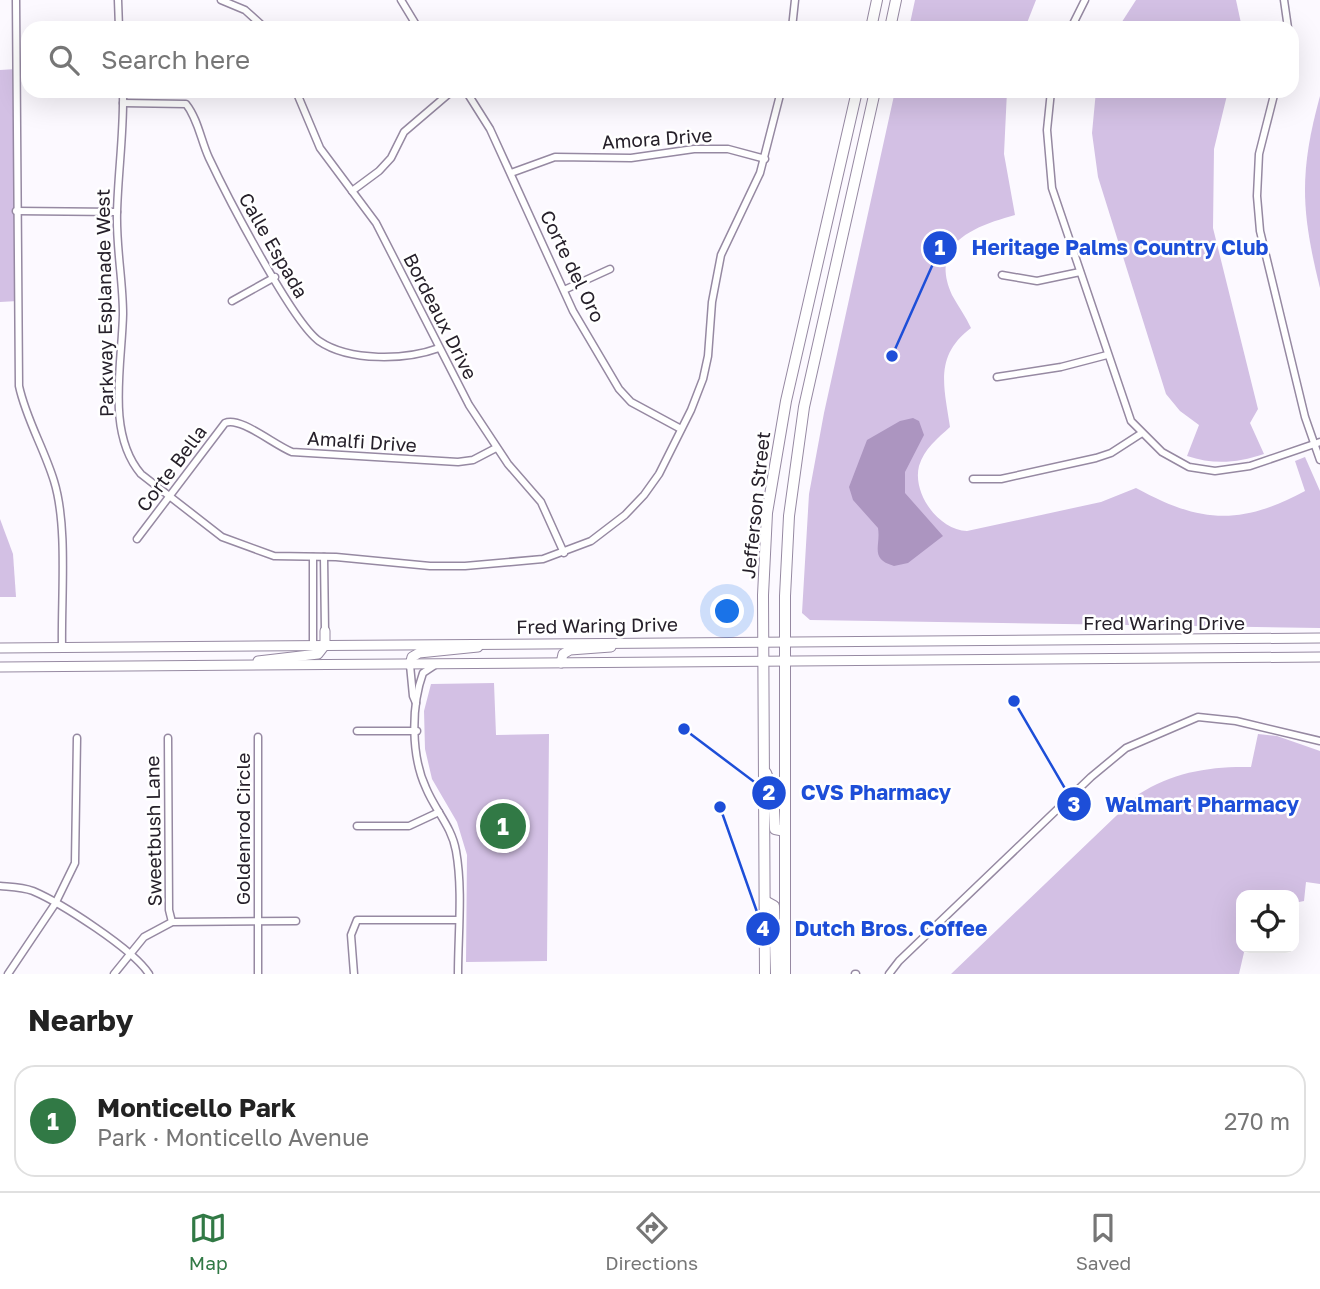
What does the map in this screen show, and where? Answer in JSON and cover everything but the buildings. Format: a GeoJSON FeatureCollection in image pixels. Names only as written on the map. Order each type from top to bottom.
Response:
{"type":"FeatureCollection","features":[{"type":"Feature","properties":{"kind":"main road"},"geometry":{"type":"LineString","coordinates":[[872,21],[877,0]]}},
{"type":"Feature","properties":{"kind":"main road"},"geometry":{"type":"LineString","coordinates":[[892,21],[896,0]]}},
{"type":"Feature","properties":{"kind":"main road","name":"Jefferson Street"},"geometry":{"type":"LineString","coordinates":[[765,974],[762,641],[766,536],[776,452],[855,98]]}},
{"type":"Feature","properties":{"kind":"main road","name":"Jefferson Street"},"geometry":{"type":"LineString","coordinates":[[785,974],[785,641],[789,516],[804,407],[873,98]]}},
{"type":"Feature","properties":{"kind":"main road"},"geometry":{"type":"LineString","coordinates":[[240,665],[277,657],[318,654],[325,645],[325,631]]}},
{"type":"Feature","properties":{"kind":"main road","name":"Fred Waring Drive"},"geometry":{"type":"LineString","coordinates":[[0,648],[1320,638]]}},
{"type":"Feature","properties":{"kind":"main road"},"geometry":{"type":"LineString","coordinates":[[561,663],[563,654],[570,650],[607,648],[626,642]]}},
{"type":"Feature","properties":{"kind":"main road"},"geometry":{"type":"LineString","coordinates":[[410,665],[412,657],[419,653],[464,650],[489,643]]}},
{"type":"Feature","properties":{"kind":"main road","name":"Fred Waring Drive"},"geometry":{"type":"LineString","coordinates":[[0,667],[1320,657]]}},
{"type":"Feature","properties":{"kind":"main road"},"geometry":{"type":"LineString","coordinates":[[763,766],[773,791],[775,830],[785,831]]}},
{"type":"Feature","properties":{"kind":"main road"},"geometry":{"type":"LineString","coordinates":[[765,901],[774,905],[776,974]]}},
{"type":"Feature","properties":{"kind":"street"},"geometry":{"type":"LineString","coordinates":[[16,0],[19,386],[23,406],[54,480],[60,510],[62,647]]}},
{"type":"Feature","properties":{"kind":"street"},"geometry":{"type":"LineString","coordinates":[[118,0],[119,21]]}},
{"type":"Feature","properties":{"kind":"street"},"geometry":{"type":"LineString","coordinates":[[221,0],[246,10],[258,21]]}},
{"type":"Feature","properties":{"kind":"street"},"geometry":{"type":"LineString","coordinates":[[401,0],[414,21]]}},
{"type":"Feature","properties":{"kind":"street"},"geometry":{"type":"LineString","coordinates":[[794,21],[795,0]]}},
{"type":"Feature","properties":{"kind":"street"},"geometry":{"type":"LineString","coordinates":[[1074,21],[1085,0]]}},
{"type":"Feature","properties":{"kind":"street"},"geometry":{"type":"LineString","coordinates":[[1284,0],[1287,21]]}},
{"type":"Feature","properties":{"kind":"street","name":"Parkway Esplanade West"},"geometry":{"type":"LineString","coordinates":[[123,98],[117,212],[123,317],[121,410],[124,446],[141,474],[222,537],[239,545],[274,556],[313,556],[430,566],[521,562],[564,553],[607,530],[644,495],[659,474],[703,379],[721,255],[765,159],[779,98]]}},
{"type":"Feature","properties":{"kind":"street","name":"Bordeaux Drive"},"geometry":{"type":"LineString","coordinates":[[299,98],[320,148],[376,223],[469,405],[496,448],[541,502],[564,553]]}},
{"type":"Feature","properties":{"kind":"street"},"geometry":{"type":"LineString","coordinates":[[352,191],[379,171],[391,158],[404,132],[444,98]]}},
{"type":"Feature","properties":{"kind":"street","name":"Corte del Oro"},"geometry":{"type":"LineString","coordinates":[[471,98],[511,173],[564,290],[619,389],[631,402],[681,429]]}},
{"type":"Feature","properties":{"kind":"street"},"geometry":{"type":"LineString","coordinates":[[1050,98],[1046,130],[1052,188],[1125,409],[1142,433],[1162,452],[1189,467],[1215,471],[1250,466],[1317,443]]}},
{"type":"Feature","properties":{"kind":"street"},"geometry":{"type":"LineString","coordinates":[[1273,98],[1259,154],[1258,219],[1305,417],[1317,443],[1320,460]]}},
{"type":"Feature","properties":{"kind":"street","name":"Calle Espada"},"geometry":{"type":"LineString","coordinates":[[123,103],[186,104],[218,178],[307,330],[320,342],[339,351],[411,356],[439,348]]}},
{"type":"Feature","properties":{"kind":"street","name":"Amora Drive"},"geometry":{"type":"LineString","coordinates":[[511,173],[555,157],[631,158],[703,148],[747,152],[765,159]]}},
{"type":"Feature","properties":{"kind":"street"},"geometry":{"type":"LineString","coordinates":[[16,211],[117,212]]}},
{"type":"Feature","properties":{"kind":"street"},"geometry":{"type":"LineString","coordinates":[[564,290],[610,269]]}},
{"type":"Feature","properties":{"kind":"street"},"geometry":{"type":"LineString","coordinates":[[1002,275],[1037,281],[1080,272]]}},
{"type":"Feature","properties":{"kind":"street"},"geometry":{"type":"LineString","coordinates":[[232,301],[275,277]]}},
{"type":"Feature","properties":{"kind":"street"},"geometry":{"type":"LineString","coordinates":[[997,377],[1060,368],[1107,355]]}},
{"type":"Feature","properties":{"kind":"street","name":"Corte Bella"},"geometry":{"type":"LineString","coordinates":[[137,539],[225,423],[232,419]]}},
{"type":"Feature","properties":{"kind":"street","name":"Amalfi Drive"},"geometry":{"type":"LineString","coordinates":[[232,419],[240,421],[273,445],[292,452],[458,462],[473,460],[496,448]]}},
{"type":"Feature","properties":{"kind":"street"},"geometry":{"type":"LineString","coordinates":[[973,479],[1001,479],[1096,458],[1111,453],[1142,433]]}},
{"type":"Feature","properties":{"kind":"street"},"geometry":{"type":"LineString","coordinates":[[313,556],[313,645]]}},
{"type":"Feature","properties":{"kind":"street"},"geometry":{"type":"LineString","coordinates":[[324,557],[325,631]]}},
{"type":"Feature","properties":{"kind":"street"},"geometry":{"type":"LineString","coordinates":[[410,665],[412,696],[416,703]]}},
{"type":"Feature","properties":{"kind":"street"},"geometry":{"type":"LineString","coordinates":[[435,665],[424,673],[416,703],[417,761],[421,777],[456,850],[458,974]]}},
{"type":"Feature","properties":{"kind":"street"},"geometry":{"type":"LineString","coordinates":[[889,974],[899,961],[1062,804],[1126,748],[1198,717],[1236,721],[1320,741]]}},
{"type":"Feature","properties":{"kind":"street"},"geometry":{"type":"LineString","coordinates":[[357,731],[417,731]]}},
{"type":"Feature","properties":{"kind":"street","name":"Goldenrod Circle"},"geometry":{"type":"LineString","coordinates":[[258,737],[258,974]]}},
{"type":"Feature","properties":{"kind":"street"},"geometry":{"type":"LineString","coordinates":[[8,974],[55,904],[75,863],[77,738]]}},
{"type":"Feature","properties":{"kind":"street","name":"Sweetbush Lane"},"geometry":{"type":"LineString","coordinates":[[168,738],[169,910],[173,922]]}},
{"type":"Feature","properties":{"kind":"street"},"geometry":{"type":"LineString","coordinates":[[357,827],[409,826],[439,812]]}},
{"type":"Feature","properties":{"kind":"street"},"geometry":{"type":"LineString","coordinates":[[0,886],[32,891],[55,904],[130,953],[149,974]]}},
{"type":"Feature","properties":{"kind":"street"},"geometry":{"type":"LineString","coordinates":[[354,974],[351,935],[357,920],[458,919]]}},
{"type":"Feature","properties":{"kind":"street"},"geometry":{"type":"LineString","coordinates":[[114,974],[144,937],[173,922],[296,921]]}},
{"type":"Feature","properties":{"kind":"shaded area"},"geometry":{"type":"Polygon","coordinates":[[[915,0],[1036,0],[1028,21],[910,21],[915,0]]]}},
{"type":"Feature","properties":{"kind":"shaded area"},"geometry":{"type":"Polygon","coordinates":[[[1136,0],[1236,0],[1240,21],[1122,21],[1136,0]]]}},
{"type":"Feature","properties":{"kind":"shaded area"},"geometry":{"type":"Polygon","coordinates":[[[16,69],[18,301],[0,302],[0,70],[16,69]]]}},
{"type":"Feature","properties":{"kind":"shaded area"},"geometry":{"type":"Polygon","coordinates":[[[1320,96],[1320,288],[1309,236],[1305,192],[1308,148],[1320,96]]]}},
{"type":"Feature","properties":{"kind":"shaded area"},"geometry":{"type":"Polygon","coordinates":[[[893,98],[1007,98],[1004,154],[1015,215],[985,225],[960,239],[951,249],[946,262],[946,277],[952,295],[971,328],[951,350],[947,361],[944,385],[950,427],[921,460],[918,477],[924,499],[930,509],[947,524],[967,531],[1101,502],[1136,488],[1159,500],[1200,514],[1240,515],[1282,502],[1305,491],[1295,461],[1305,457],[1320,491],[1320,628],[810,620],[802,613],[809,494],[824,413],[893,98]]]}},
{"type":"Feature","properties":{"kind":"shaded area"},"geometry":{"type":"Polygon","coordinates":[[[1095,98],[1226,98],[1214,149],[1213,228],[1258,409],[1250,423],[1264,454],[1226,462],[1187,456],[1199,425],[1180,411],[1166,394],[1098,177],[1092,133],[1095,98]]]}},
{"type":"Feature","properties":{"kind":"shaded area"},"geometry":{"type":"Polygon","coordinates":[[[913,418],[919,421],[924,435],[905,472],[905,493],[943,536],[908,563],[894,566],[881,560],[878,551],[878,528],[853,500],[849,487],[867,440],[900,421],[913,418]]]}},
{"type":"Feature","properties":{"kind":"shaded area"},"geometry":{"type":"Polygon","coordinates":[[[0,519],[13,554],[16,597],[0,597],[0,519]]]}},
{"type":"Feature","properties":{"kind":"shaded area"},"geometry":{"type":"Polygon","coordinates":[[[494,683],[496,735],[549,734],[547,961],[466,962],[467,855],[457,822],[432,779],[425,749],[424,711],[431,684],[494,683]]]}},
{"type":"Feature","properties":{"kind":"shaded area"},"geometry":{"type":"Polygon","coordinates":[[[1258,734],[1277,736],[1320,751],[1320,884],[1306,882],[1304,901],[1299,902],[1299,890],[1236,890],[1236,953],[1244,953],[1239,974],[951,974],[1139,794],[1165,780],[1193,772],[1251,767],[1258,734]]]}},
{"type":"Feature","properties":{"kind":"place","name":"Heritage Palms Country Club"},"geometry":{"type":"Point","coordinates":[892,356]}},
{"type":"Feature","properties":{"kind":"place","name":"Walmart Pharmacy"},"geometry":{"type":"Point","coordinates":[1014,701]}},
{"type":"Feature","properties":{"kind":"place","name":"CVS Pharmacy"},"geometry":{"type":"Point","coordinates":[684,729]}},
{"type":"Feature","properties":{"kind":"place","name":"Dutch Bros. Coffee"},"geometry":{"type":"Point","coordinates":[720,807]}},
{"type":"Feature","properties":{"kind":"place","name":"Monticello Park"},"geometry":{"type":"Point","coordinates":[503,826]}}]}
